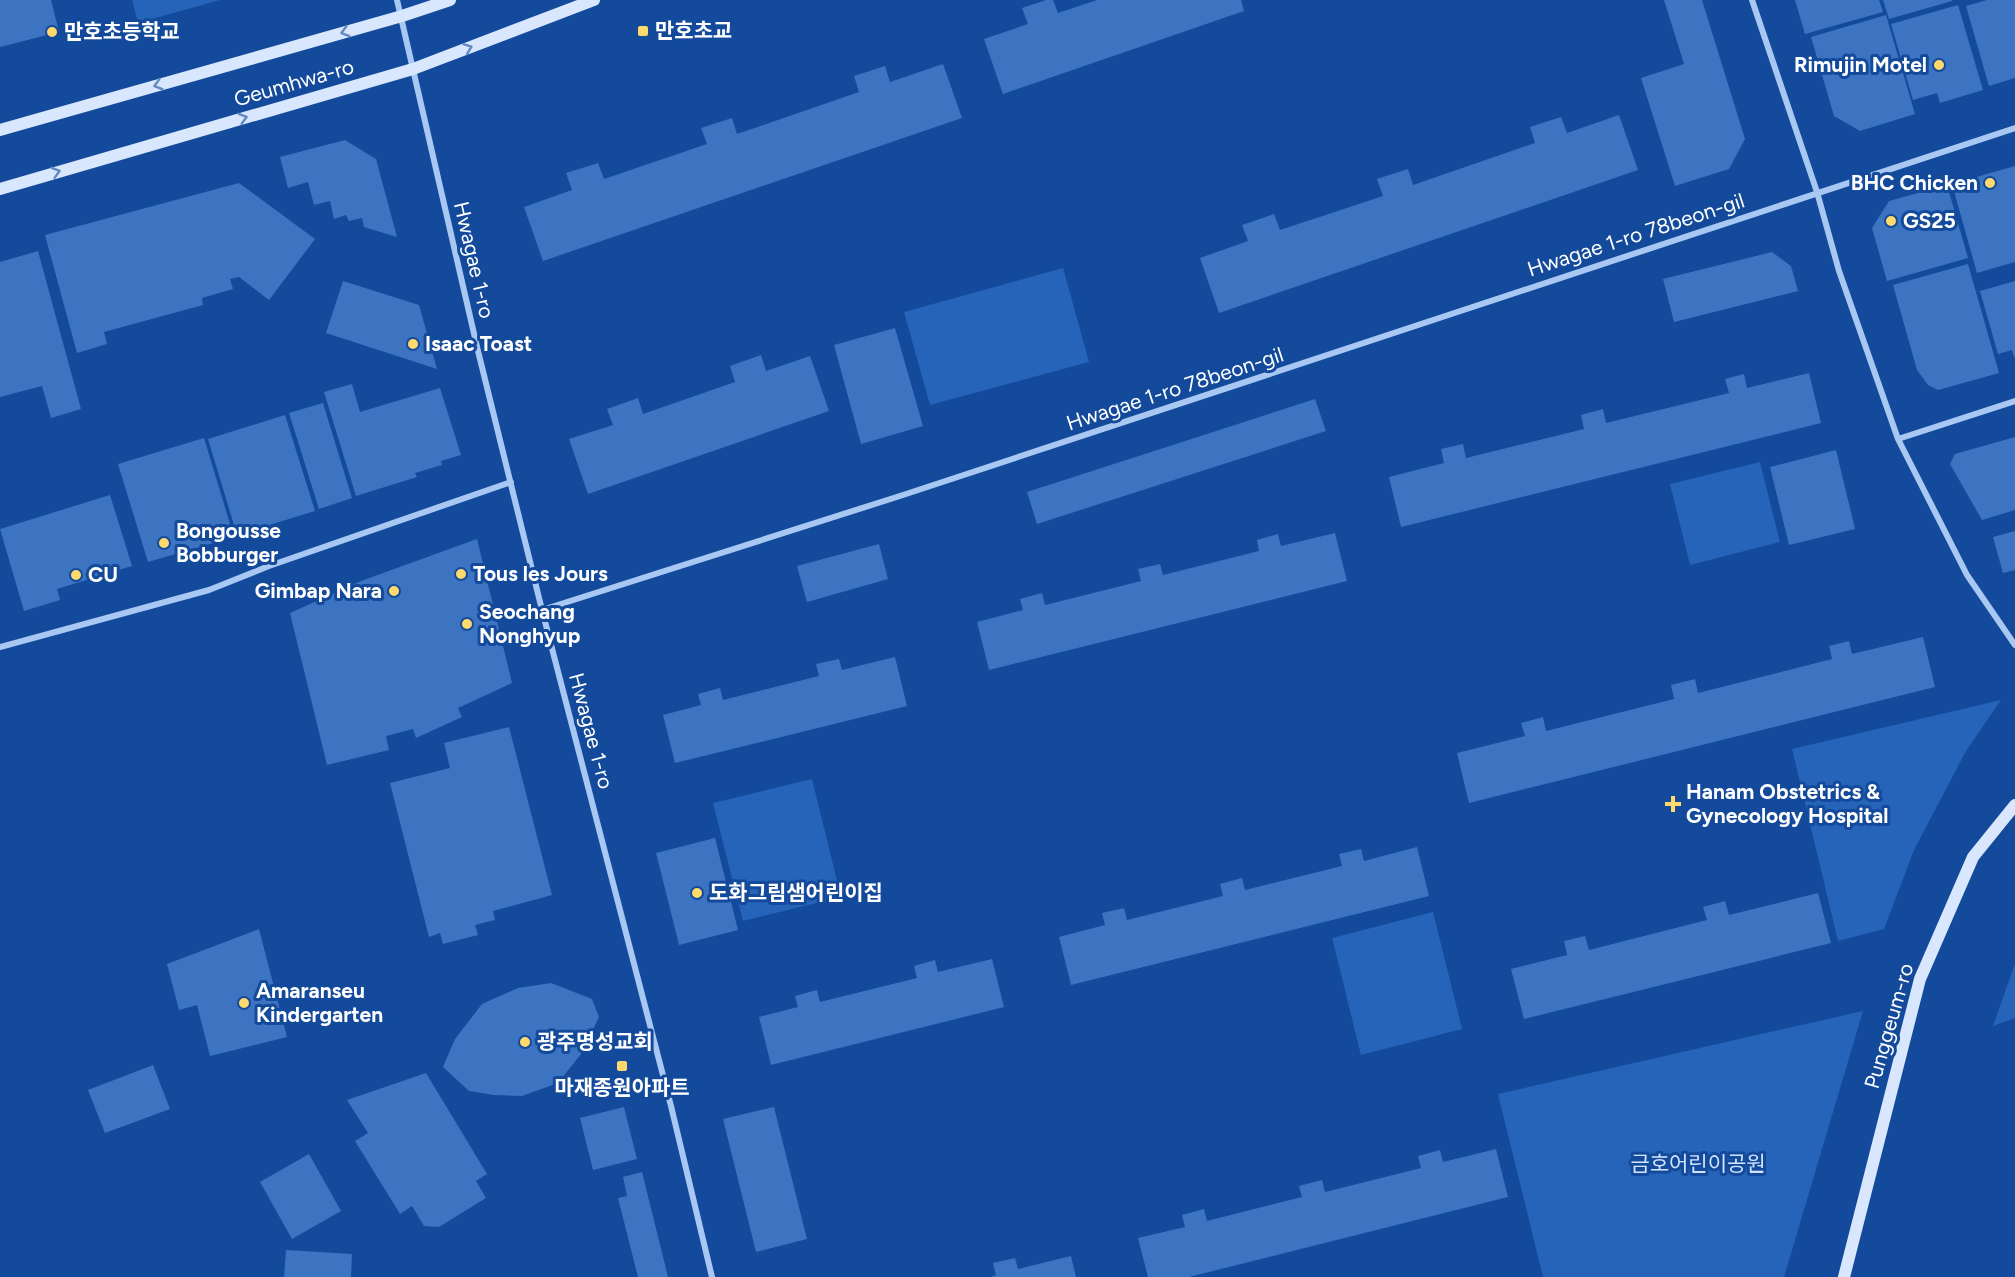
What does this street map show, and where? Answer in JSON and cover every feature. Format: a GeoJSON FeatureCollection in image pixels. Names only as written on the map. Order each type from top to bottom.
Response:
{"type":"FeatureCollection","features":[{"type":"Feature","properties":{"kind":"main road","name":"Geumhwa-ro"},"geometry":{"type":"LineString","coordinates":[[0,130],[402,16],[450,0]]}},
{"type":"Feature","properties":{"kind":"main road","name":"Geumhwa-ro"},"geometry":{"type":"LineString","coordinates":[[0,189],[413,69],[594,0]]}},
{"type":"Feature","properties":{"kind":"main road","name":"Punggeum-ro"},"geometry":{"type":"LineString","coordinates":[[1844,1277],[1920,980],[1973,857],[2015,805]]}},
{"type":"Feature","properties":{"kind":"street","name":"Hwagae 1-ro"},"geometry":{"type":"LineString","coordinates":[[397,0],[478,351],[542,610],[671,1106],[712,1277]]}},
{"type":"Feature","properties":{"kind":"street"},"geometry":{"type":"LineString","coordinates":[[1752,0],[1817,192],[1839,271],[1898,439],[1967,575],[2015,645]]}},
{"type":"Feature","properties":{"kind":"street","name":"Hwagae 1-ro 78beon-gil"},"geometry":{"type":"LineString","coordinates":[[542,610],[1124,423],[2015,128]]}},
{"type":"Feature","properties":{"kind":"street"},"geometry":{"type":"LineString","coordinates":[[1898,439],[2015,401]]}},
{"type":"Feature","properties":{"kind":"street"},"geometry":{"type":"LineString","coordinates":[[0,647],[209,590],[269,566],[511,482]]}},
{"type":"Feature","properties":{"kind":"green space"},"geometry":{"type":"Polygon","coordinates":[[[132,0],[220,0],[138,23],[132,0]]]}},
{"type":"Feature","properties":{"kind":"green space"},"geometry":{"type":"Polygon","coordinates":[[[1063,268],[1089,362],[930,405],[904,312],[1063,268]]]}},
{"type":"Feature","properties":{"kind":"green space"},"geometry":{"type":"Polygon","coordinates":[[[1760,462],[1780,542],[1690,565],[1670,484],[1760,462]]]}},
{"type":"Feature","properties":{"kind":"green space"},"geometry":{"type":"Polygon","coordinates":[[[2001,700],[1966,751],[1914,850],[1884,929],[1838,941],[1792,749],[2001,700]]]}},
{"type":"Feature","properties":{"kind":"green space"},"geometry":{"type":"Polygon","coordinates":[[[812,779],[841,897],[743,921],[713,803],[812,779]]]}},
{"type":"Feature","properties":{"kind":"green space"},"geometry":{"type":"Polygon","coordinates":[[[1433,912],[1462,1029],[1361,1055],[1332,938],[1433,912]]]}},
{"type":"Feature","properties":{"kind":"green space"},"geometry":{"type":"Polygon","coordinates":[[[2015,964],[2015,1018],[1993,1026],[2014,966],[2015,964]]]}},
{"type":"Feature","properties":{"kind":"green space","name":"금호어린이공원"},"geometry":{"type":"Polygon","coordinates":[[[1863,1011],[1784,1277],[1543,1277],[1498,1094],[1863,1011]]]}},
{"type":"Feature","properties":{"kind":"building"},"geometry":{"type":"Polygon","coordinates":[[[0,0],[51,0],[59,32],[0,47],[0,0]]]}},
{"type":"Feature","properties":{"kind":"building"},"geometry":{"type":"Polygon","coordinates":[[[1053,0],[1058,13],[1097,0],[1241,0],[1244,11],[1003,94],[984,39],[1028,24],[1022,8],[1053,0]]]}},
{"type":"Feature","properties":{"kind":"building"},"geometry":{"type":"Polygon","coordinates":[[[1664,0],[1702,0],[1745,139],[1729,169],[1675,186],[1641,78],[1684,64],[1664,0]]]}},
{"type":"Feature","properties":{"kind":"building"},"geometry":{"type":"Polygon","coordinates":[[[1795,0],[1879,0],[1883,12],[1805,34],[1795,0]]]}},
{"type":"Feature","properties":{"kind":"building"},"geometry":{"type":"Polygon","coordinates":[[[1883,0],[1952,0],[1952,1],[1889,19],[1883,0]]]}},
{"type":"Feature","properties":{"kind":"building"},"geometry":{"type":"Polygon","coordinates":[[[1987,0],[2015,0],[2015,78],[1989,86],[1966,6],[1987,0]]]}},
{"type":"Feature","properties":{"kind":"building"},"geometry":{"type":"Polygon","coordinates":[[[1958,5],[1983,90],[1940,103],[1937,93],[1913,100],[1891,24],[1958,5]]]}},
{"type":"Feature","properties":{"kind":"building"},"geometry":{"type":"Polygon","coordinates":[[[1886,15],[1915,114],[1860,131],[1834,116],[1811,37],[1886,15]]]}},
{"type":"Feature","properties":{"kind":"building"},"geometry":{"type":"Polygon","coordinates":[[[943,64],[962,118],[543,261],[524,207],[572,190],[566,173],[598,163],[604,179],[707,144],[701,128],[732,118],[737,134],[859,92],[854,76],[885,66],[890,82],[943,64]]]}},
{"type":"Feature","properties":{"kind":"building"},"geometry":{"type":"Polygon","coordinates":[[[1619,115],[1638,170],[1219,313],[1200,258],[1248,241],[1242,225],[1274,214],[1280,230],[1383,196],[1377,179],[1408,169],[1413,185],[1535,143],[1530,127],[1561,117],[1567,133],[1619,115]]]}},
{"type":"Feature","properties":{"kind":"building"},"geometry":{"type":"Polygon","coordinates":[[[345,140],[376,159],[397,237],[364,227],[362,218],[349,221],[346,215],[334,219],[330,201],[314,205],[308,182],[288,188],[280,157],[345,140]]]}},
{"type":"Feature","properties":{"kind":"building"},"geometry":{"type":"Polygon","coordinates":[[[2015,166],[2015,262],[1977,273],[1952,184],[2015,166]]]}},
{"type":"Feature","properties":{"kind":"building"},"geometry":{"type":"Polygon","coordinates":[[[239,183],[315,239],[269,300],[239,277],[230,279],[233,289],[202,298],[203,305],[104,332],[107,344],[77,353],[45,235],[239,183]]]}},
{"type":"Feature","properties":{"kind":"building"},"geometry":{"type":"Polygon","coordinates":[[[1947,185],[1968,258],[1887,281],[1872,228],[1889,201],[1947,185]]]}},
{"type":"Feature","properties":{"kind":"building"},"geometry":{"type":"Polygon","coordinates":[[[38,251],[81,409],[51,418],[42,386],[0,397],[0,262],[38,251]]]}},
{"type":"Feature","properties":{"kind":"building"},"geometry":{"type":"Polygon","coordinates":[[[1772,252],[1791,266],[1798,291],[1674,322],[1663,279],[1772,252]]]}},
{"type":"Feature","properties":{"kind":"building"},"geometry":{"type":"Polygon","coordinates":[[[1968,264],[1999,373],[1938,390],[1928,385],[1917,370],[1893,285],[1968,264]]]}},
{"type":"Feature","properties":{"kind":"building"},"geometry":{"type":"Polygon","coordinates":[[[343,281],[419,305],[437,369],[326,333],[343,281]]]}},
{"type":"Feature","properties":{"kind":"building"},"geometry":{"type":"Polygon","coordinates":[[[2015,281],[2014,357],[2012,350],[1998,354],[1980,291],[2015,281]]]}},
{"type":"Feature","properties":{"kind":"building"},"geometry":{"type":"Polygon","coordinates":[[[895,328],[923,426],[861,444],[834,345],[895,328]]]}},
{"type":"Feature","properties":{"kind":"building"},"geometry":{"type":"Polygon","coordinates":[[[761,355],[766,371],[810,356],[829,411],[588,494],[569,439],[613,425],[607,409],[638,398],[643,414],[735,382],[730,366],[761,355]]]}},
{"type":"Feature","properties":{"kind":"building"},"geometry":{"type":"Polygon","coordinates":[[[1809,373],[1821,423],[1401,527],[1389,477],[1444,463],[1441,449],[1463,444],[1466,458],[1584,429],[1581,415],[1603,409],[1606,423],[1729,393],[1725,379],[1744,374],[1747,388],[1809,373]]]}},
{"type":"Feature","properties":{"kind":"building"},"geometry":{"type":"Polygon","coordinates":[[[352,384],[360,412],[440,388],[461,455],[441,461],[442,465],[415,473],[417,477],[356,496],[324,392],[352,384]]]}},
{"type":"Feature","properties":{"kind":"building"},"geometry":{"type":"Polygon","coordinates":[[[1315,399],[1326,431],[1037,524],[1027,492],[1315,399]]]}},
{"type":"Feature","properties":{"kind":"building"},"geometry":{"type":"Polygon","coordinates":[[[323,403],[352,498],[319,509],[289,413],[323,403]]]}},
{"type":"Feature","properties":{"kind":"building"},"geometry":{"type":"Polygon","coordinates":[[[285,415],[315,511],[237,535],[208,439],[285,415]]]}},
{"type":"Feature","properties":{"kind":"building"},"geometry":{"type":"Polygon","coordinates":[[[2015,437],[2015,510],[1982,520],[1950,464],[1955,454],[2015,437]]]}},
{"type":"Feature","properties":{"kind":"building"},"geometry":{"type":"Polygon","coordinates":[[[204,438],[234,537],[148,562],[118,464],[204,438]]]}},
{"type":"Feature","properties":{"kind":"building"},"geometry":{"type":"Polygon","coordinates":[[[1836,450],[1855,529],[1789,545],[1770,467],[1836,450]]]}},
{"type":"Feature","properties":{"kind":"building"},"geometry":{"type":"Polygon","coordinates":[[[110,495],[132,566],[57,589],[60,600],[24,611],[0,529],[110,495]]]}},
{"type":"Feature","properties":{"kind":"building"},"geometry":{"type":"Polygon","coordinates":[[[2015,531],[2015,570],[2003,573],[1993,537],[2015,531]]]}},
{"type":"Feature","properties":{"kind":"building"},"geometry":{"type":"Polygon","coordinates":[[[1335,533],[1347,581],[989,670],[977,622],[1023,610],[1020,599],[1042,593],[1045,605],[1141,581],[1138,569],[1160,564],[1163,575],[1259,551],[1257,540],[1278,534],[1281,546],[1335,533]]]}},
{"type":"Feature","properties":{"kind":"building"},"geometry":{"type":"Polygon","coordinates":[[[477,539],[512,683],[458,708],[462,717],[416,738],[413,729],[386,736],[389,750],[327,765],[290,613],[361,581],[477,539]]]}},
{"type":"Feature","properties":{"kind":"building"},"geometry":{"type":"Polygon","coordinates":[[[879,544],[888,579],[807,602],[797,566],[879,544]]]}},
{"type":"Feature","properties":{"kind":"building"},"geometry":{"type":"Polygon","coordinates":[[[1923,637],[1935,687],[1469,803],[1457,753],[1525,736],[1521,723],[1543,717],[1546,731],[1674,699],[1671,685],[1695,679],[1698,693],[1832,659],[1829,646],[1849,641],[1852,654],[1923,637]]]}},
{"type":"Feature","properties":{"kind":"building"},"geometry":{"type":"Polygon","coordinates":[[[895,657],[907,706],[675,763],[663,715],[701,705],[698,694],[720,688],[723,700],[819,676],[816,664],[839,659],[842,670],[895,657]]]}},
{"type":"Feature","properties":{"kind":"building"},"geometry":{"type":"Polygon","coordinates":[[[509,727],[552,895],[493,911],[495,920],[475,925],[478,935],[443,944],[440,933],[429,937],[390,783],[450,768],[444,743],[509,727]]]}},
{"type":"Feature","properties":{"kind":"building"},"geometry":{"type":"Polygon","coordinates":[[[715,838],[738,930],[679,945],[656,853],[715,838]]]}},
{"type":"Feature","properties":{"kind":"building"},"geometry":{"type":"Polygon","coordinates":[[[1417,847],[1429,896],[1071,985],[1059,937],[1105,925],[1102,913],[1124,908],[1127,920],[1223,896],[1220,884],[1242,878],[1245,890],[1342,866],[1339,854],[1361,849],[1364,861],[1417,847]]]}},
{"type":"Feature","properties":{"kind":"building"},"geometry":{"type":"Polygon","coordinates":[[[1818,893],[1831,943],[1524,1019],[1511,969],[1567,955],[1564,941],[1585,936],[1589,950],[1707,920],[1703,907],[1725,901],[1729,915],[1818,893]]]}},
{"type":"Feature","properties":{"kind":"building"},"geometry":{"type":"Polygon","coordinates":[[[259,929],[287,1037],[210,1056],[197,1005],[179,1010],[167,964],[259,929]]]}},
{"type":"Feature","properties":{"kind":"building"},"geometry":{"type":"Polygon","coordinates":[[[992,959],[1004,1007],[771,1065],[759,1017],[798,1007],[795,996],[817,990],[820,1002],[917,978],[914,966],[935,960],[938,972],[992,959]]]}},
{"type":"Feature","properties":{"kind":"building"},"geometry":{"type":"Polygon","coordinates":[[[551,983],[592,999],[599,1017],[581,1054],[558,1083],[522,1096],[494,1095],[469,1091],[443,1067],[455,1039],[482,1004],[518,988],[551,983]]]}},
{"type":"Feature","properties":{"kind":"building"},"geometry":{"type":"Polygon","coordinates":[[[153,1065],[170,1109],[105,1133],[88,1090],[153,1065]]]}},
{"type":"Feature","properties":{"kind":"building"},"geometry":{"type":"Polygon","coordinates":[[[426,1073],[487,1174],[476,1181],[486,1198],[439,1227],[424,1226],[412,1206],[400,1214],[355,1141],[368,1133],[347,1100],[426,1073]]]}},
{"type":"Feature","properties":{"kind":"building"},"geometry":{"type":"Polygon","coordinates":[[[624,1107],[637,1159],[593,1170],[580,1118],[624,1107]]]}},
{"type":"Feature","properties":{"kind":"building"},"geometry":{"type":"Polygon","coordinates":[[[774,1107],[807,1239],[756,1252],[723,1119],[774,1107]]]}},
{"type":"Feature","properties":{"kind":"building"},"geometry":{"type":"Polygon","coordinates":[[[1496,1149],[1508,1197],[1189,1277],[1148,1277],[1138,1238],[1185,1227],[1182,1215],[1204,1209],[1207,1221],[1302,1197],[1299,1186],[1322,1180],[1325,1192],[1421,1168],[1418,1156],[1440,1150],[1443,1162],[1496,1149]]]}},
{"type":"Feature","properties":{"kind":"building"},"geometry":{"type":"Polygon","coordinates":[[[309,1154],[341,1211],[292,1239],[260,1182],[309,1154]]]}},
{"type":"Feature","properties":{"kind":"building"},"geometry":{"type":"Polygon","coordinates":[[[642,1172],[668,1277],[638,1277],[618,1198],[627,1196],[623,1177],[642,1172]]]}},
{"type":"Feature","properties":{"kind":"building"},"geometry":{"type":"Polygon","coordinates":[[[286,1250],[352,1254],[351,1277],[284,1277],[286,1250]]]}},
{"type":"Feature","properties":{"kind":"building"},"geometry":{"type":"Polygon","coordinates":[[[1071,1256],[1076,1277],[991,1277],[996,1275],[993,1263],[1015,1258],[1018,1269],[1071,1256]]]}},
{"type":"Feature","properties":{"kind":"place","name":"만호초교"},"geometry":{"type":"Point","coordinates":[643,31]}},
{"type":"Feature","properties":{"kind":"place","name":"만호초등학교"},"geometry":{"type":"Point","coordinates":[52,32]}},
{"type":"Feature","properties":{"kind":"place","name":"Rimujin Motel"},"geometry":{"type":"Point","coordinates":[1939,65]}},
{"type":"Feature","properties":{"kind":"place","name":"BHC Chicken"},"geometry":{"type":"Point","coordinates":[1990,183]}},
{"type":"Feature","properties":{"kind":"place","name":"GS25"},"geometry":{"type":"Point","coordinates":[1891,221]}},
{"type":"Feature","properties":{"kind":"place","name":"Isaac Toast"},"geometry":{"type":"Point","coordinates":[413,344]}},
{"type":"Feature","properties":{"kind":"place","name":"Bongousse Bobburger"},"geometry":{"type":"Point","coordinates":[164,543]}},
{"type":"Feature","properties":{"kind":"place","name":"Tous les Jours"},"geometry":{"type":"Point","coordinates":[461,574]}},
{"type":"Feature","properties":{"kind":"place","name":"CU"},"geometry":{"type":"Point","coordinates":[76,575]}},
{"type":"Feature","properties":{"kind":"place","name":"Gimbap Nara"},"geometry":{"type":"Point","coordinates":[394,591]}},
{"type":"Feature","properties":{"kind":"place","name":"Seochang Nonghyup"},"geometry":{"type":"Point","coordinates":[467,624]}},
{"type":"Feature","properties":{"kind":"place","name":"Hanam Obstetrics & Gynecology Hospital"},"geometry":{"type":"Point","coordinates":[1673,804]}},
{"type":"Feature","properties":{"kind":"place","name":"도화그림샘어린이집"},"geometry":{"type":"Point","coordinates":[697,893]}},
{"type":"Feature","properties":{"kind":"place","name":"Amaranseu Kindergarten"},"geometry":{"type":"Point","coordinates":[244,1003]}},
{"type":"Feature","properties":{"kind":"place","name":"광주명성교회"},"geometry":{"type":"Point","coordinates":[525,1042]}},
{"type":"Feature","properties":{"kind":"place","name":"마재종원아파트"},"geometry":{"type":"Point","coordinates":[622,1066]}}]}
